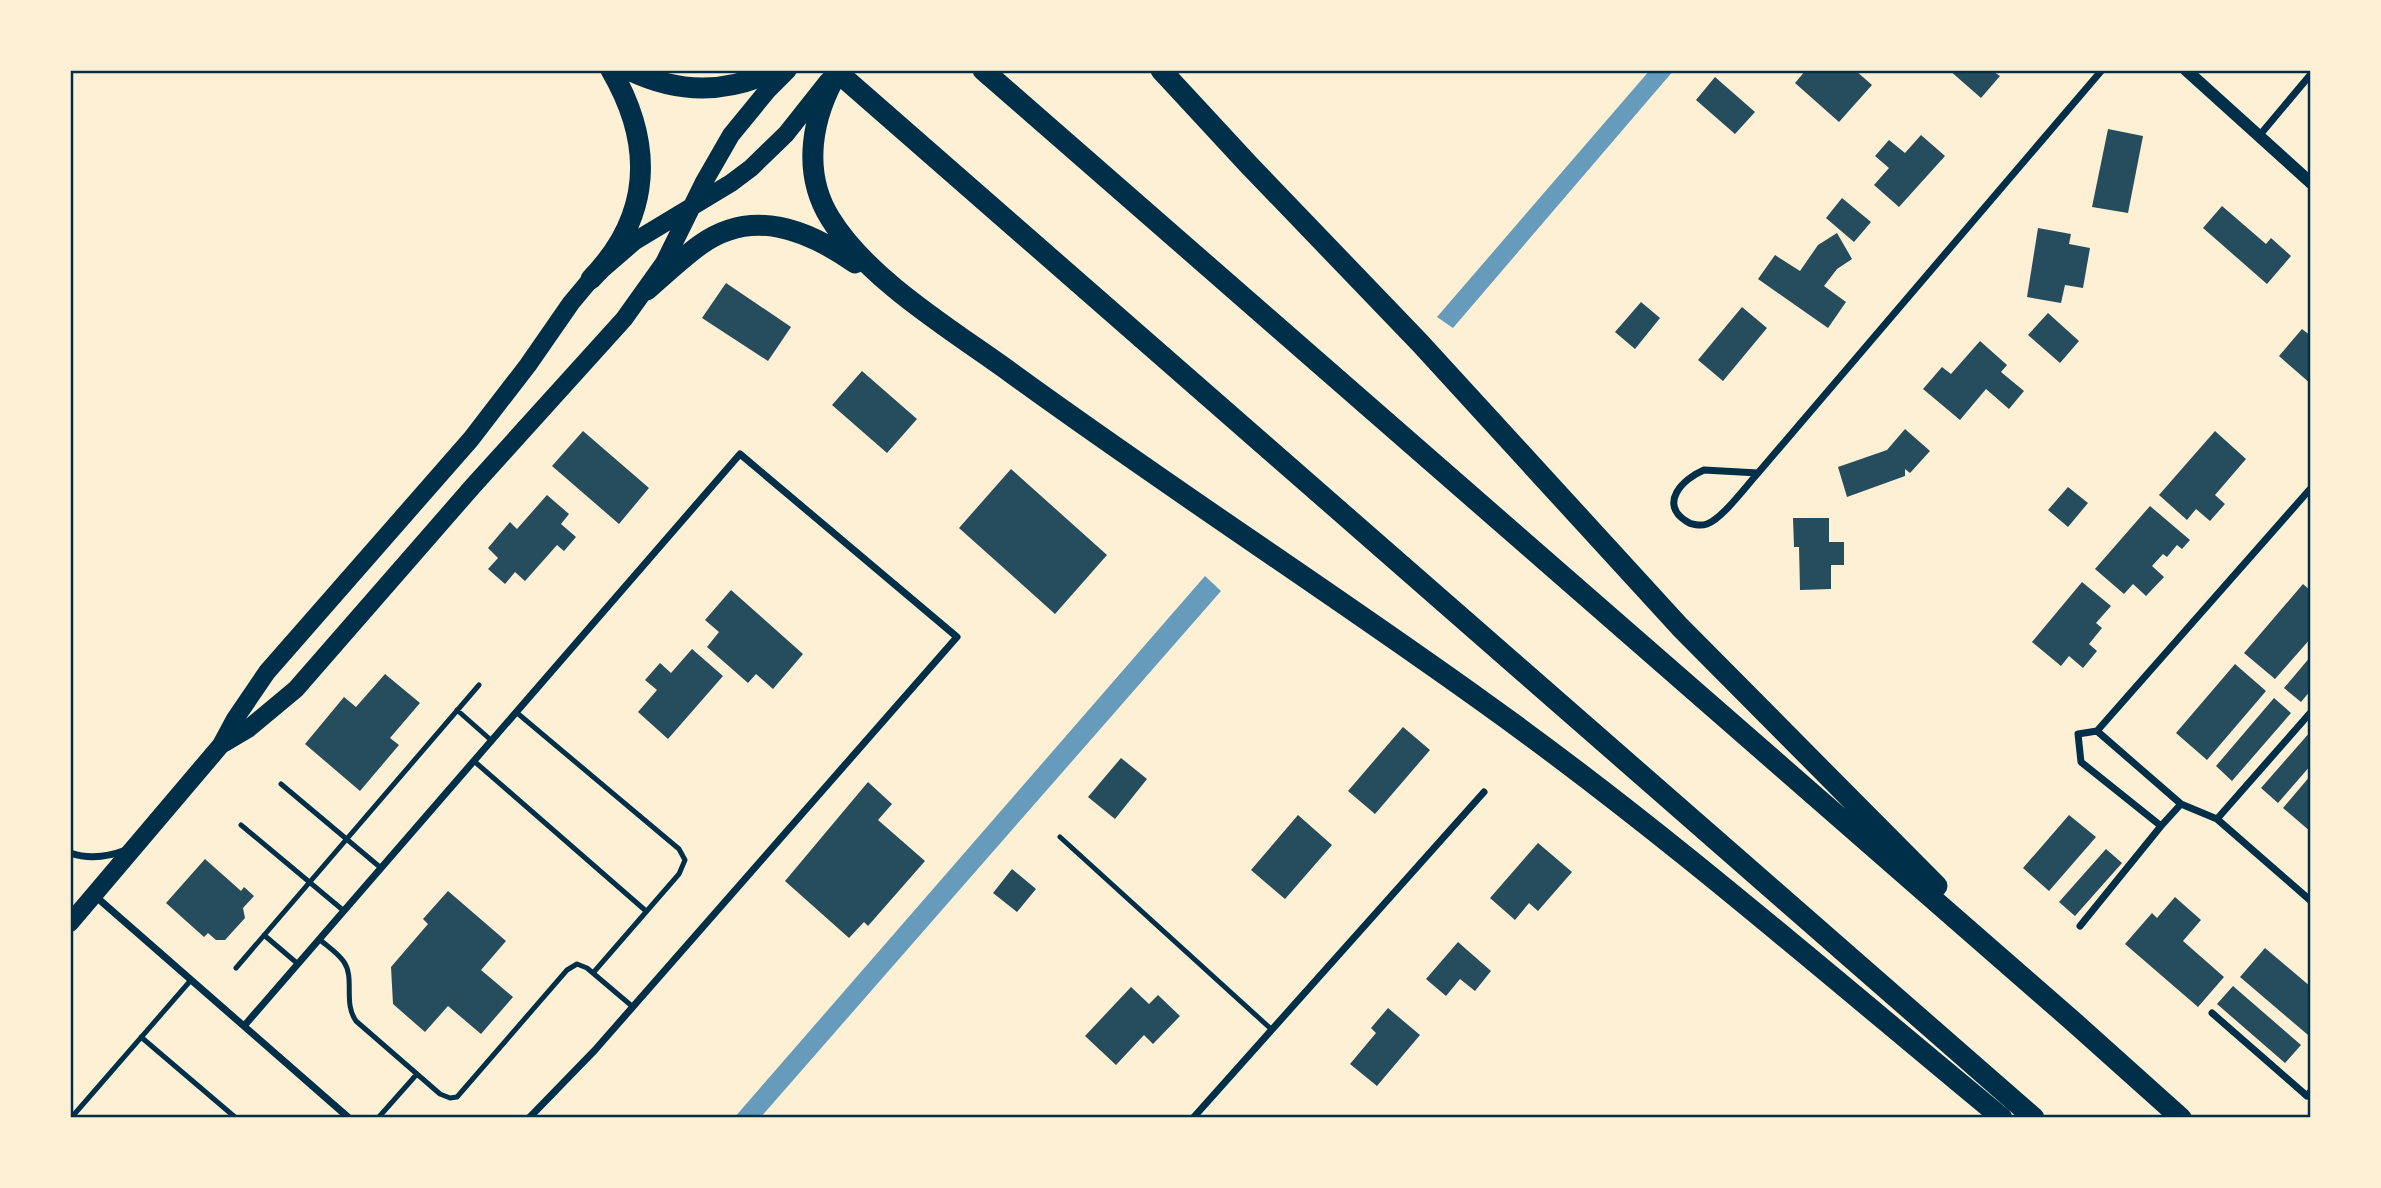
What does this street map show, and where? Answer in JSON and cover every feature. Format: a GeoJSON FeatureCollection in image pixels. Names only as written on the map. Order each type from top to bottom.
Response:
{"type":"FeatureCollection","features":[{"type":"Feature","properties":{"kind":"highway"},"geometry":{"type":"LineString","coordinates":[[591,279],[606,264],[628,229],[638,199],[642,168],[631,110],[611,70]]}},
{"type":"Feature","properties":{"kind":"highway"},"geometry":{"type":"LineString","coordinates":[[629,70],[662,83],[698,89],[729,87],[776,70]]}},
{"type":"Feature","properties":{"kind":"highway"},"geometry":{"type":"LineString","coordinates":[[909,299],[842,235],[829,217],[817,190],[812,158],[817,122],[822,103],[837,70],[2034,1118]]}},
{"type":"Feature","properties":{"kind":"highway"},"geometry":{"type":"LineString","coordinates":[[983,70],[2181,1118]]}},
{"type":"Feature","properties":{"kind":"highway"},"geometry":{"type":"LineString","coordinates":[[1161,70],[1420,343],[1680,627],[2075,1023]]}},
{"type":"Feature","properties":{"kind":"highway"},"geometry":{"type":"LineString","coordinates":[[647,290],[701,244],[718,235],[753,226],[771,225],[789,228],[822,240],[909,299],[1070,416],[1527,733],[1665,840],[2002,1118]]}},
{"type":"Feature","properties":{"kind":"main road"},"geometry":{"type":"LineString","coordinates":[[221,745],[256,723],[296,689],[473,485],[624,319],[664,263],[732,135],[748,112],[788,70]]}},
{"type":"Feature","properties":{"kind":"main road"},"geometry":{"type":"LineString","coordinates":[[70,923],[221,745],[267,672],[471,439],[591,279],[635,241],[731,183],[769,152],[837,70]]}},
{"type":"Feature","properties":{"kind":"street"},"geometry":{"type":"LineString","coordinates":[[1758,473],[1704,470],[1693,475],[1675,494],[1672,507],[1676,515],[1691,524],[1708,524],[1727,508],[1758,473],[2102,70]]}},
{"type":"Feature","properties":{"kind":"street"},"geometry":{"type":"LineString","coordinates":[[2186,70],[2311,183]]}},
{"type":"Feature","properties":{"kind":"street"},"geometry":{"type":"LineString","coordinates":[[2259,136],[2311,74]]}},
{"type":"Feature","properties":{"kind":"street"},"geometry":{"type":"LineString","coordinates":[[244,1026],[740,454],[957,637],[595,1050],[529,1118]]}},
{"type":"Feature","properties":{"kind":"street"},"geometry":{"type":"LineString","coordinates":[[2161,826],[2081,762],[2078,734],[2097,731],[2311,488]]}},
{"type":"Feature","properties":{"kind":"street"},"geometry":{"type":"LineString","coordinates":[[2217,819],[2311,712]]}},
{"type":"Feature","properties":{"kind":"street"},"geometry":{"type":"LineString","coordinates":[[2097,731],[2181,804],[2217,819],[2311,901]]}},
{"type":"Feature","properties":{"kind":"street"},"geometry":{"type":"LineString","coordinates":[[1193,1118],[1484,792]]}},
{"type":"Feature","properties":{"kind":"street"},"geometry":{"type":"LineString","coordinates":[[2080,926],[2181,804]]}},
{"type":"Feature","properties":{"kind":"street"},"geometry":{"type":"LineString","coordinates":[[70,853],[91,857],[107,856],[136,845]]}},
{"type":"Feature","properties":{"kind":"street"},"geometry":{"type":"LineString","coordinates":[[93,895],[349,1118]]}},
{"type":"Feature","properties":{"kind":"street"},"geometry":{"type":"LineString","coordinates":[[2212,1013],[2307,1096],[2311,1091]]}},
{"type":"Feature","properties":{"kind":"lane"},"geometry":{"type":"LineString","coordinates":[[236,968],[479,685]]}},
{"type":"Feature","properties":{"kind":"lane"},"geometry":{"type":"LineString","coordinates":[[457,710],[492,741]]}},
{"type":"Feature","properties":{"kind":"lane"},"geometry":{"type":"LineString","coordinates":[[516,712],[679,849],[685,860],[679,874],[593,973]]}},
{"type":"Feature","properties":{"kind":"lane"},"geometry":{"type":"LineString","coordinates":[[474,761],[646,911]]}},
{"type":"Feature","properties":{"kind":"lane"},"geometry":{"type":"LineString","coordinates":[[281,784],[381,868]]}},
{"type":"Feature","properties":{"kind":"lane"},"geometry":{"type":"LineString","coordinates":[[241,825],[344,911]]}},
{"type":"Feature","properties":{"kind":"lane"},"geometry":{"type":"LineString","coordinates":[[1060,837],[1271,1029]]}},
{"type":"Feature","properties":{"kind":"lane"},"geometry":{"type":"LineString","coordinates":[[264,935],[298,964]]}},
{"type":"Feature","properties":{"kind":"lane"},"geometry":{"type":"LineString","coordinates":[[319,939],[344,961],[351,1015],[440,1094],[450,1098],[457,1097],[567,970],[577,964],[593,973],[633,1007]]}},
{"type":"Feature","properties":{"kind":"lane"},"geometry":{"type":"LineString","coordinates":[[71,1118],[191,980]]}},
{"type":"Feature","properties":{"kind":"lane"},"geometry":{"type":"LineString","coordinates":[[141,1037],[236,1118]]}},
{"type":"Feature","properties":{"kind":"lane"},"geometry":{"type":"LineString","coordinates":[[378,1118],[417,1074]]}},
{"type":"Feature","properties":{"kind":"water"},"geometry":{"type":"Polygon","coordinates":[[[1650,70],[1674,70],[1453,328],[1437,317],[1650,70]]]}},
{"type":"Feature","properties":{"kind":"water"},"geometry":{"type":"Polygon","coordinates":[[[1205,576],[1221,591],[760,1118],[734,1118],[1205,576]]]}},
{"type":"Feature","properties":{"kind":"building"},"geometry":{"type":"Polygon","coordinates":[[[1806,70],[1855,70],[1872,85],[1839,122],[1795,83],[1806,70]]]}},
{"type":"Feature","properties":{"kind":"building"},"geometry":{"type":"Polygon","coordinates":[[[1949,70],[1996,70],[1994,72],[2000,76],[1981,98],[1949,70]]]}},
{"type":"Feature","properties":{"kind":"building"},"geometry":{"type":"Polygon","coordinates":[[[1715,77],[1755,112],[1735,134],[1696,100],[1715,77]]]}},
{"type":"Feature","properties":{"kind":"building"},"geometry":{"type":"Polygon","coordinates":[[[2108,129],[2143,136],[2128,213],[2092,207],[2108,129]]]}},
{"type":"Feature","properties":{"kind":"building"},"geometry":{"type":"Polygon","coordinates":[[[1921,135],[1945,156],[1899,207],[1874,185],[1889,168],[1875,156],[1889,140],[1905,153],[1921,135]]]}},
{"type":"Feature","properties":{"kind":"building"},"geometry":{"type":"Polygon","coordinates":[[[1842,198],[1871,222],[1854,242],[1826,218],[1842,198]]]}},
{"type":"Feature","properties":{"kind":"building"},"geometry":{"type":"Polygon","coordinates":[[[2222,206],[2266,244],[2271,238],[2291,256],[2267,284],[2203,228],[2222,206]]]}},
{"type":"Feature","properties":{"kind":"building"},"geometry":{"type":"Polygon","coordinates":[[[2038,228],[2071,234],[2069,244],[2090,248],[2083,288],[2065,285],[2061,303],[2027,297],[2038,228]]]}},
{"type":"Feature","properties":{"kind":"building"},"geometry":{"type":"Polygon","coordinates":[[[1837,233],[1852,259],[1837,269],[1824,286],[1846,302],[1828,328],[1758,279],[1775,255],[1800,271],[1818,245],[1837,233]]]}},
{"type":"Feature","properties":{"kind":"building"},"geometry":{"type":"Polygon","coordinates":[[[726,283],[791,327],[768,361],[702,318],[726,283]]]}},
{"type":"Feature","properties":{"kind":"building"},"geometry":{"type":"Polygon","coordinates":[[[1641,302],[1660,318],[1635,349],[1615,332],[1641,302]]]}},
{"type":"Feature","properties":{"kind":"building"},"geometry":{"type":"Polygon","coordinates":[[[1742,307],[1767,328],[1723,381],[1698,360],[1742,307]]]}},
{"type":"Feature","properties":{"kind":"building"},"geometry":{"type":"Polygon","coordinates":[[[2048,313],[2079,341],[2060,363],[2028,335],[2048,313]]]}},
{"type":"Feature","properties":{"kind":"building"},"geometry":{"type":"Polygon","coordinates":[[[2302,329],[2311,336],[2311,384],[2279,356],[2302,329]]]}},
{"type":"Feature","properties":{"kind":"building"},"geometry":{"type":"Polygon","coordinates":[[[1980,341],[2007,365],[2001,372],[2024,391],[2009,409],[1986,389],[1960,420],[1923,389],[1942,367],[1951,374],[1980,341]]]}},
{"type":"Feature","properties":{"kind":"building"},"geometry":{"type":"Polygon","coordinates":[[[862,371],[917,419],[887,453],[832,405],[862,371]]]}},
{"type":"Feature","properties":{"kind":"building"},"geometry":{"type":"Polygon","coordinates":[[[1905,429],[1930,451],[1910,473],[1905,469],[1905,476],[1847,497],[1838,467],[1887,450],[1905,429]]]}},
{"type":"Feature","properties":{"kind":"building"},"geometry":{"type":"Polygon","coordinates":[[[583,431],[649,488],[619,524],[552,466],[583,431]]]}},
{"type":"Feature","properties":{"kind":"building"},"geometry":{"type":"Polygon","coordinates":[[[2215,431],[2246,459],[2215,495],[2225,504],[2210,521],[2196,509],[2187,520],[2159,495],[2215,431]]]}},
{"type":"Feature","properties":{"kind":"building"},"geometry":{"type":"Polygon","coordinates":[[[1011,469],[1107,555],[1055,614],[959,528],[1011,469]]]}},
{"type":"Feature","properties":{"kind":"building"},"geometry":{"type":"Polygon","coordinates":[[[2068,487],[2088,503],[2068,527],[2048,510],[2068,487]]]}},
{"type":"Feature","properties":{"kind":"building"},"geometry":{"type":"Polygon","coordinates":[[[547,495],[569,514],[561,524],[576,537],[564,551],[557,545],[525,581],[515,572],[505,584],[488,569],[498,558],[488,548],[510,522],[517,529],[547,495]]]}},
{"type":"Feature","properties":{"kind":"building"},"geometry":{"type":"Polygon","coordinates":[[[2150,506],[2190,540],[2182,549],[2177,545],[2167,557],[2163,554],[2152,566],[2164,577],[2146,596],[2133,584],[2124,594],[2095,569],[2150,506]]]}},
{"type":"Feature","properties":{"kind":"building"},"geometry":{"type":"Polygon","coordinates":[[[1793,518],[1829,518],[1829,542],[1844,542],[1844,565],[1831,565],[1831,589],[1800,590],[1799,547],[1794,547],[1793,518]]]}},
{"type":"Feature","properties":{"kind":"building"},"geometry":{"type":"Polygon","coordinates":[[[2082,582],[2111,606],[2096,623],[2102,628],[2089,644],[2097,651],[2083,668],[2069,656],[2061,666],[2032,642],[2082,582]]]}},
{"type":"Feature","properties":{"kind":"building"},"geometry":{"type":"Polygon","coordinates":[[[2303,584],[2311,591],[2311,638],[2275,679],[2244,653],[2303,584]]]}},
{"type":"Feature","properties":{"kind":"building"},"geometry":{"type":"Polygon","coordinates":[[[731,590],[803,654],[773,689],[756,674],[748,683],[707,647],[719,632],[705,620],[731,590]]]}},
{"type":"Feature","properties":{"kind":"building"},"geometry":{"type":"Polygon","coordinates":[[[692,649],[723,676],[668,739],[638,712],[657,690],[645,680],[660,663],[671,673],[692,649]]]}},
{"type":"Feature","properties":{"kind":"building"},"geometry":{"type":"Polygon","coordinates":[[[2311,656],[2311,690],[2301,702],[2284,688],[2311,656]]]}},
{"type":"Feature","properties":{"kind":"building"},"geometry":{"type":"Polygon","coordinates":[[[2235,664],[2266,691],[2207,760],[2176,733],[2235,664]]]}},
{"type":"Feature","properties":{"kind":"building"},"geometry":{"type":"Polygon","coordinates":[[[385,674],[420,703],[390,738],[399,745],[360,791],[305,744],[344,697],[356,707],[385,674]]]}},
{"type":"Feature","properties":{"kind":"building"},"geometry":{"type":"Polygon","coordinates":[[[2274,698],[2291,713],[2232,781],[2216,766],[2274,698]]]}},
{"type":"Feature","properties":{"kind":"building"},"geometry":{"type":"Polygon","coordinates":[[[1403,727],[1430,750],[1375,814],[1348,791],[1403,727]]]}},
{"type":"Feature","properties":{"kind":"building"},"geometry":{"type":"Polygon","coordinates":[[[2311,731],[2311,765],[2278,803],[2261,788],[2311,731]]]}},
{"type":"Feature","properties":{"kind":"building"},"geometry":{"type":"Polygon","coordinates":[[[1121,758],[1147,779],[1115,819],[1088,797],[1121,758]]]}},
{"type":"Feature","properties":{"kind":"building"},"geometry":{"type":"Polygon","coordinates":[[[2311,775],[2311,832],[2283,808],[2311,775]]]}},
{"type":"Feature","properties":{"kind":"building"},"geometry":{"type":"Polygon","coordinates":[[[868,782],[892,804],[878,820],[925,861],[868,926],[864,922],[849,938],[785,881],[868,782]]]}},
{"type":"Feature","properties":{"kind":"building"},"geometry":{"type":"Polygon","coordinates":[[[1298,815],[1332,845],[1285,899],[1251,870],[1298,815]]]}},
{"type":"Feature","properties":{"kind":"building"},"geometry":{"type":"Polygon","coordinates":[[[2069,815],[2096,837],[2049,891],[2023,868],[2069,815]]]}},
{"type":"Feature","properties":{"kind":"building"},"geometry":{"type":"Polygon","coordinates":[[[1538,843],[1572,872],[1538,911],[1529,903],[1515,920],[1490,898],[1538,843]]]}},
{"type":"Feature","properties":{"kind":"building"},"geometry":{"type":"Polygon","coordinates":[[[2106,849],[2122,863],[2075,916],[2059,902],[2106,849]]]}},
{"type":"Feature","properties":{"kind":"building"},"geometry":{"type":"Polygon","coordinates":[[[205,859],[241,891],[244,887],[254,896],[243,908],[245,918],[225,940],[216,940],[208,933],[204,937],[166,903],[205,859]]]}},
{"type":"Feature","properties":{"kind":"building"},"geometry":{"type":"Polygon","coordinates":[[[1012,869],[1036,889],[1017,912],[993,893],[1012,869]]]}},
{"type":"Feature","properties":{"kind":"building"},"geometry":{"type":"Polygon","coordinates":[[[448,891],[506,941],[481,970],[513,997],[481,1034],[448,1006],[425,1032],[393,1004],[391,967],[428,924],[423,919],[448,891]]]}},
{"type":"Feature","properties":{"kind":"building"},"geometry":{"type":"Polygon","coordinates":[[[2175,897],[2201,920],[2183,941],[2224,977],[2198,1007],[2125,944],[2152,913],[2157,918],[2175,897]]]}},
{"type":"Feature","properties":{"kind":"building"},"geometry":{"type":"Polygon","coordinates":[[[1458,942],[1491,971],[1475,991],[1460,979],[1446,996],[1426,979],[1458,942]]]}},
{"type":"Feature","properties":{"kind":"building"},"geometry":{"type":"Polygon","coordinates":[[[2265,948],[2311,987],[2311,1031],[2308,1035],[2240,977],[2265,948]]]}},
{"type":"Feature","properties":{"kind":"building"},"geometry":{"type":"Polygon","coordinates":[[[2233,986],[2301,1045],[2285,1063],[2217,1004],[2233,986]]]}},
{"type":"Feature","properties":{"kind":"building"},"geometry":{"type":"Polygon","coordinates":[[[1131,987],[1149,1004],[1158,995],[1180,1016],[1153,1044],[1144,1035],[1116,1065],[1085,1036],[1131,987]]]}},
{"type":"Feature","properties":{"kind":"building"},"geometry":{"type":"Polygon","coordinates":[[[1388,1008],[1420,1035],[1377,1086],[1350,1064],[1376,1033],[1371,1028],[1388,1008]]]}}]}
